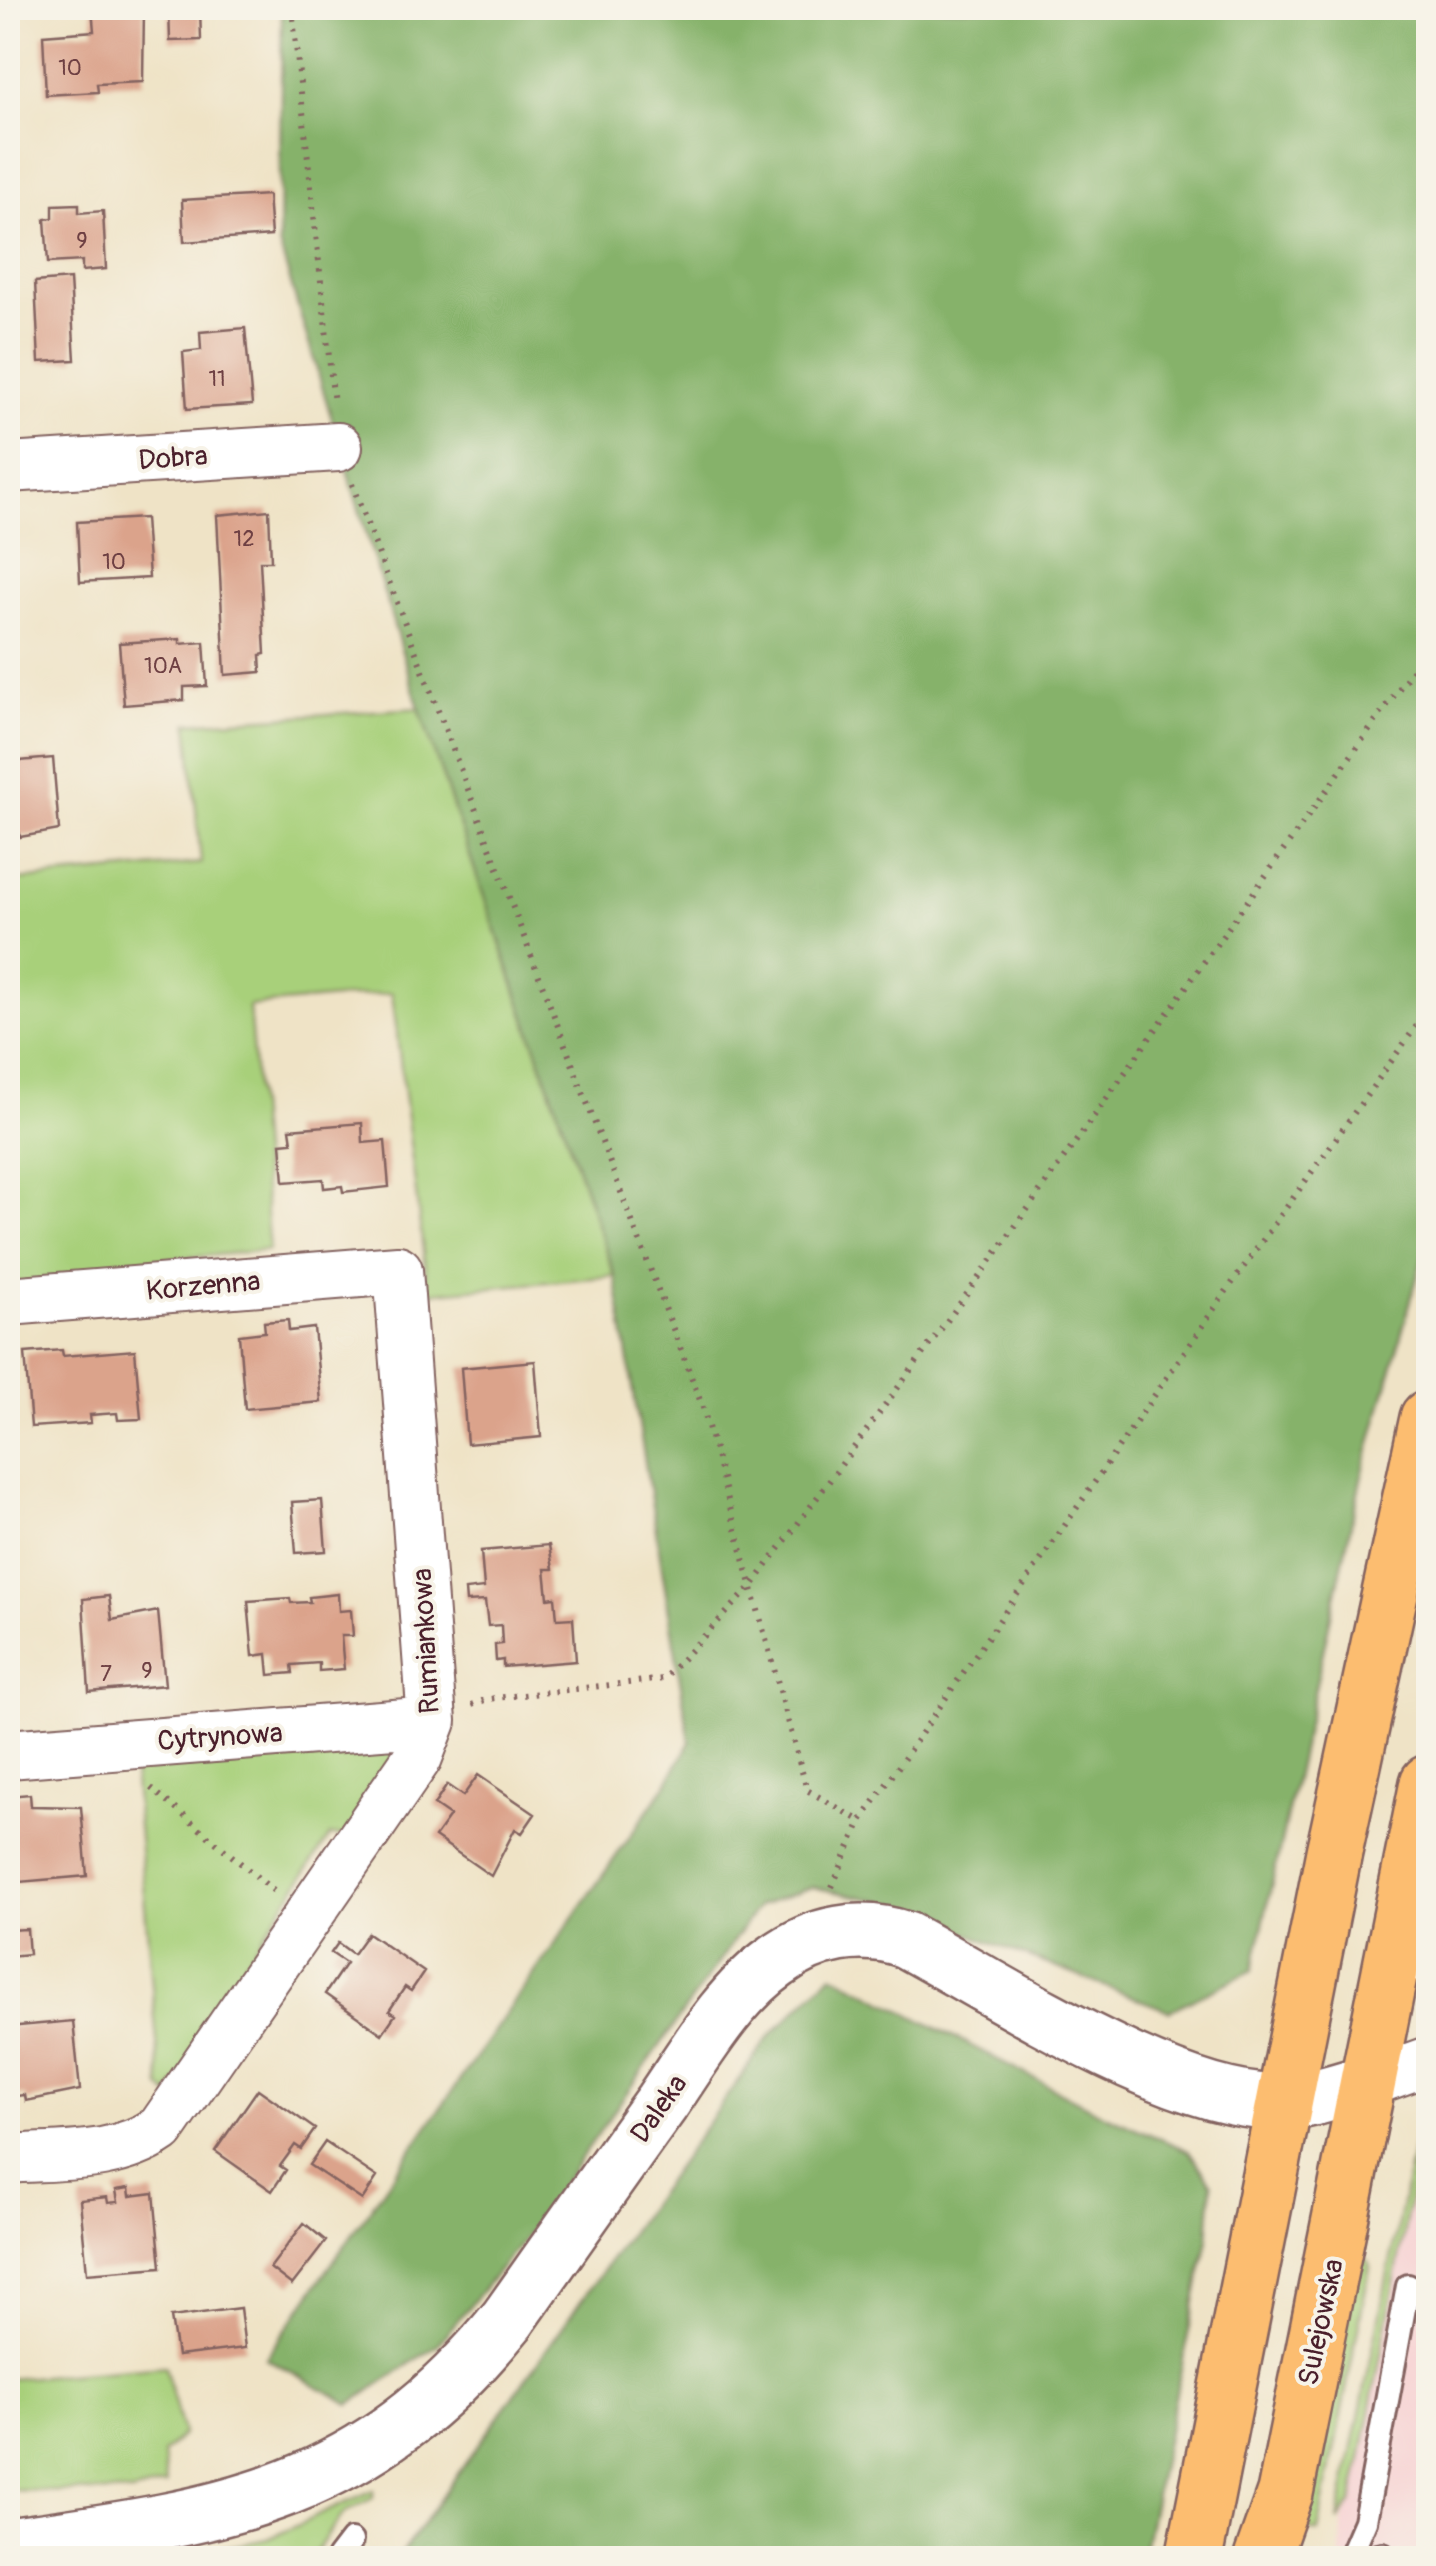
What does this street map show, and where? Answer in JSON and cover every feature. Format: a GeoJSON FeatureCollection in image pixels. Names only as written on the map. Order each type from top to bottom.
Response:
{"type":"FeatureCollection","features":[{"type":"Feature","properties":{"kind":"main road"},"geometry":{"type":"LineString","coordinates":[[1194,2558],[1284,2102],[1428,1418]]}},
{"type":"Feature","properties":{"kind":"main road","name":"Sulejowska"},"geometry":{"type":"LineString","coordinates":[[1262,2558],[1285,2493],[1428,1783]]}},
{"type":"Feature","properties":{"kind":"street","name":"Dobra"},"geometry":{"type":"LineString","coordinates":[[8,468],[338,447]]}},
{"type":"Feature","properties":{"kind":"street","name":"Korzenna"},"geometry":{"type":"LineString","coordinates":[[8,1301],[398,1270]]}},
{"type":"Feature","properties":{"kind":"street","name":"Rumiankowa"},"geometry":{"type":"LineString","coordinates":[[8,2159],[137,2146],[174,2115],[418,1757],[432,1721],[398,1270]]}},
{"type":"Feature","properties":{"kind":"street","name":"Cytrynowa"},"geometry":{"type":"LineString","coordinates":[[8,1754],[432,1721]]}},
{"type":"Feature","properties":{"kind":"street"},"geometry":{"type":"LineString","coordinates":[[1402,1910],[1428,1960]]}},
{"type":"Feature","properties":{"kind":"street","name":"Daleka"},"geometry":{"type":"LineString","coordinates":[[8,2546],[230,2509],[302,2484],[408,2421],[474,2362],[508,2320],[708,2035],[749,1986],[777,1961],[838,1933],[883,1932],[1142,2066],[1213,2094],[1284,2102],[1367,2083]]}},
{"type":"Feature","properties":{"kind":"street"},"geometry":{"type":"LineString","coordinates":[[1367,2083],[1428,2061]]}},
{"type":"Feature","properties":{"kind":"lane"},"geometry":{"type":"LineString","coordinates":[[1349,2558],[1365,2521],[1408,2286]]}},
{"type":"Feature","properties":{"kind":"path"},"geometry":{"type":"LineString","coordinates":[[292,8],[338,447],[703,1408],[807,1790],[861,1821]]}},
{"type":"Feature","properties":{"kind":"path"},"geometry":{"type":"LineString","coordinates":[[432,1721],[488,1699],[664,1679],[752,1586],[972,1288],[1428,648]]}},
{"type":"Feature","properties":{"kind":"path"},"geometry":{"type":"LineString","coordinates":[[808,1944],[861,1821],[1225,1293],[1428,1010]]}},
{"type":"Feature","properties":{"kind":"path"},"geometry":{"type":"LineString","coordinates":[[100,1745],[307,1919]]}},
{"type":"Feature","properties":{"kind":"shaded area"},"geometry":{"type":"Polygon","coordinates":[[[1428,2156],[1428,2558],[1341,2558],[1342,2521],[1352,2502],[1358,2475],[1417,2161],[1428,2156]]]}},
{"type":"Feature","properties":{"kind":"green space"},"geometry":{"type":"Polygon","coordinates":[[[282,8],[1428,8],[1428,1239],[1361,1479],[1253,1970],[1169,2011],[886,1902],[812,1887],[758,1906],[522,2242],[437,2345],[350,2404],[266,2358],[668,1782],[690,1742],[615,1276],[419,708],[279,244],[282,8]]]}},
{"type":"Feature","properties":{"kind":"green space"},"geometry":{"type":"Polygon","coordinates":[[[419,708],[615,1276],[428,1293],[392,993],[249,1006],[269,1250],[111,1265],[92,1282],[8,1290],[8,881],[201,863],[188,723],[419,708]]]}},
{"type":"Feature","properties":{"kind":"green space"},"geometry":{"type":"Polygon","coordinates":[[[389,1743],[398,1759],[352,1836],[330,1836],[221,1999],[219,2023],[169,2095],[161,2087],[132,1759],[389,1743]]]}},
{"type":"Feature","properties":{"kind":"green space"},"geometry":{"type":"Polygon","coordinates":[[[832,1974],[1105,2115],[1189,2151],[1212,2184],[1208,2238],[1142,2558],[398,2558],[769,2037],[832,1974]]]}},
{"type":"Feature","properties":{"kind":"green space"},"geometry":{"type":"Polygon","coordinates":[[[1428,2094],[1428,2156],[1417,2162],[1358,2475],[1352,2502],[1338,2521],[1424,2095],[1428,2094]]]}},
{"type":"Feature","properties":{"kind":"green space"},"geometry":{"type":"Polygon","coordinates":[[[1355,2257],[1368,2260],[1370,2267],[1318,2532],[1300,2528],[1355,2257]]]}},
{"type":"Feature","properties":{"kind":"green space"},"geometry":{"type":"Polygon","coordinates":[[[165,2366],[183,2434],[163,2454],[166,2484],[132,2493],[8,2490],[8,2379],[165,2366]]]}},
{"type":"Feature","properties":{"kind":"green space"},"geometry":{"type":"Polygon","coordinates":[[[373,2490],[373,2498],[344,2513],[311,2558],[174,2558],[268,2539],[373,2490]]]}},
{"type":"Feature","properties":{"kind":"building"},"geometry":{"type":"Polygon","coordinates":[[[92,8],[144,8],[143,82],[97,84],[98,92],[46,95],[43,35],[94,31],[92,8]]]}},
{"type":"Feature","properties":{"kind":"building"},"geometry":{"type":"Polygon","coordinates":[[[169,8],[200,8],[201,40],[170,41],[169,8]]]}},
{"type":"Feature","properties":{"kind":"building"},"geometry":{"type":"Polygon","coordinates":[[[268,195],[271,236],[184,242],[182,200],[268,195]]]}},
{"type":"Feature","properties":{"kind":"building"},"geometry":{"type":"Polygon","coordinates":[[[79,204],[79,213],[103,211],[106,269],[82,271],[82,261],[48,263],[45,219],[53,218],[53,205],[79,204]]]}},
{"type":"Feature","properties":{"kind":"building"},"geometry":{"type":"Polygon","coordinates":[[[70,279],[75,360],[39,362],[35,282],[70,279]]]}},
{"type":"Feature","properties":{"kind":"building"},"geometry":{"type":"Polygon","coordinates":[[[245,328],[252,405],[187,409],[183,352],[201,350],[200,332],[245,328]]]}},
{"type":"Feature","properties":{"kind":"building"},"geometry":{"type":"Polygon","coordinates":[[[269,510],[271,561],[260,561],[265,654],[260,655],[261,672],[225,675],[217,515],[269,510]]]}},
{"type":"Feature","properties":{"kind":"building"},"geometry":{"type":"Polygon","coordinates":[[[145,518],[149,578],[80,582],[77,522],[145,518]]]}},
{"type":"Feature","properties":{"kind":"building"},"geometry":{"type":"Polygon","coordinates":[[[180,639],[180,644],[204,642],[207,686],[184,687],[184,700],[124,705],[119,643],[180,639]]]}},
{"type":"Feature","properties":{"kind":"building"},"geometry":{"type":"Polygon","coordinates":[[[53,758],[59,830],[20,837],[19,833],[8,834],[8,762],[53,758]]]}},
{"type":"Feature","properties":{"kind":"building"},"geometry":{"type":"Polygon","coordinates":[[[362,1123],[363,1143],[385,1141],[389,1187],[343,1192],[342,1186],[324,1188],[323,1179],[284,1182],[281,1143],[292,1142],[290,1129],[362,1123]]]}},
{"type":"Feature","properties":{"kind":"building"},"geometry":{"type":"Polygon","coordinates":[[[288,1320],[289,1331],[314,1328],[321,1402],[245,1409],[239,1335],[265,1332],[264,1322],[288,1320]]]}},
{"type":"Feature","properties":{"kind":"building"},"geometry":{"type":"Polygon","coordinates":[[[62,1350],[63,1356],[135,1350],[141,1419],[118,1420],[117,1413],[103,1414],[90,1415],[91,1423],[31,1427],[25,1353],[62,1350]]]}},
{"type":"Feature","properties":{"kind":"building"},"geometry":{"type":"Polygon","coordinates":[[[535,1361],[541,1437],[467,1444],[461,1368],[535,1361]]]}},
{"type":"Feature","properties":{"kind":"building"},"geometry":{"type":"Polygon","coordinates":[[[322,1500],[326,1551],[296,1553],[292,1502],[322,1500]]]}},
{"type":"Feature","properties":{"kind":"building"},"geometry":{"type":"Polygon","coordinates":[[[549,1545],[553,1569],[545,1569],[548,1598],[555,1597],[557,1619],[573,1618],[576,1661],[503,1667],[503,1660],[496,1661],[495,1645],[502,1644],[501,1625],[488,1626],[485,1601],[466,1602],[465,1590],[484,1588],[481,1551],[549,1545]]]}},
{"type":"Feature","properties":{"kind":"building"},"geometry":{"type":"Polygon","coordinates":[[[338,1594],[339,1611],[351,1610],[353,1636],[341,1636],[344,1669],[319,1671],[319,1663],[292,1665],[293,1673],[269,1675],[267,1654],[253,1656],[248,1601],[290,1598],[291,1603],[310,1602],[309,1597],[338,1594]]]}},
{"type":"Feature","properties":{"kind":"building"},"geometry":{"type":"Polygon","coordinates":[[[109,1596],[112,1620],[158,1611],[165,1685],[89,1692],[83,1599],[109,1596]]]}},
{"type":"Feature","properties":{"kind":"building"},"geometry":{"type":"Polygon","coordinates":[[[478,1775],[535,1814],[522,1833],[515,1829],[491,1876],[435,1837],[450,1816],[434,1805],[447,1785],[463,1796],[478,1775]]]}},
{"type":"Feature","properties":{"kind":"building"},"geometry":{"type":"Polygon","coordinates":[[[30,1794],[31,1806],[81,1807],[87,1876],[8,1883],[8,1796],[30,1794]]]}},
{"type":"Feature","properties":{"kind":"building"},"geometry":{"type":"Polygon","coordinates":[[[27,1929],[29,1954],[8,1956],[8,1930],[27,1929]]]}},
{"type":"Feature","properties":{"kind":"building"},"geometry":{"type":"Polygon","coordinates":[[[368,1933],[424,1972],[411,1991],[405,1987],[389,2011],[395,2015],[382,2034],[325,1994],[346,1963],[331,1953],[338,1943],[353,1954],[368,1933]]]}},
{"type":"Feature","properties":{"kind":"building"},"geometry":{"type":"Polygon","coordinates":[[[73,2021],[80,2090],[26,2101],[25,2095],[8,2097],[8,2027],[73,2021]]]}},
{"type":"Feature","properties":{"kind":"building"},"geometry":{"type":"Polygon","coordinates":[[[258,2089],[315,2129],[301,2149],[295,2145],[280,2166],[286,2170],[272,2191],[215,2151],[258,2089]]]}},
{"type":"Feature","properties":{"kind":"building"},"geometry":{"type":"Polygon","coordinates":[[[325,2142],[377,2177],[362,2200],[309,2165],[325,2142]]]}},
{"type":"Feature","properties":{"kind":"building"},"geometry":{"type":"Polygon","coordinates":[[[129,2188],[130,2196],[154,2193],[161,2267],[87,2273],[80,2200],[107,2197],[108,2203],[118,2202],[116,2190],[129,2188]]]}},
{"type":"Feature","properties":{"kind":"building"},"geometry":{"type":"Polygon","coordinates":[[[304,2223],[326,2241],[292,2285],[270,2268],[304,2223]]]}},
{"type":"Feature","properties":{"kind":"building"},"geometry":{"type":"Polygon","coordinates":[[[240,2308],[245,2348],[177,2356],[171,2317],[240,2308]]]}}]}
